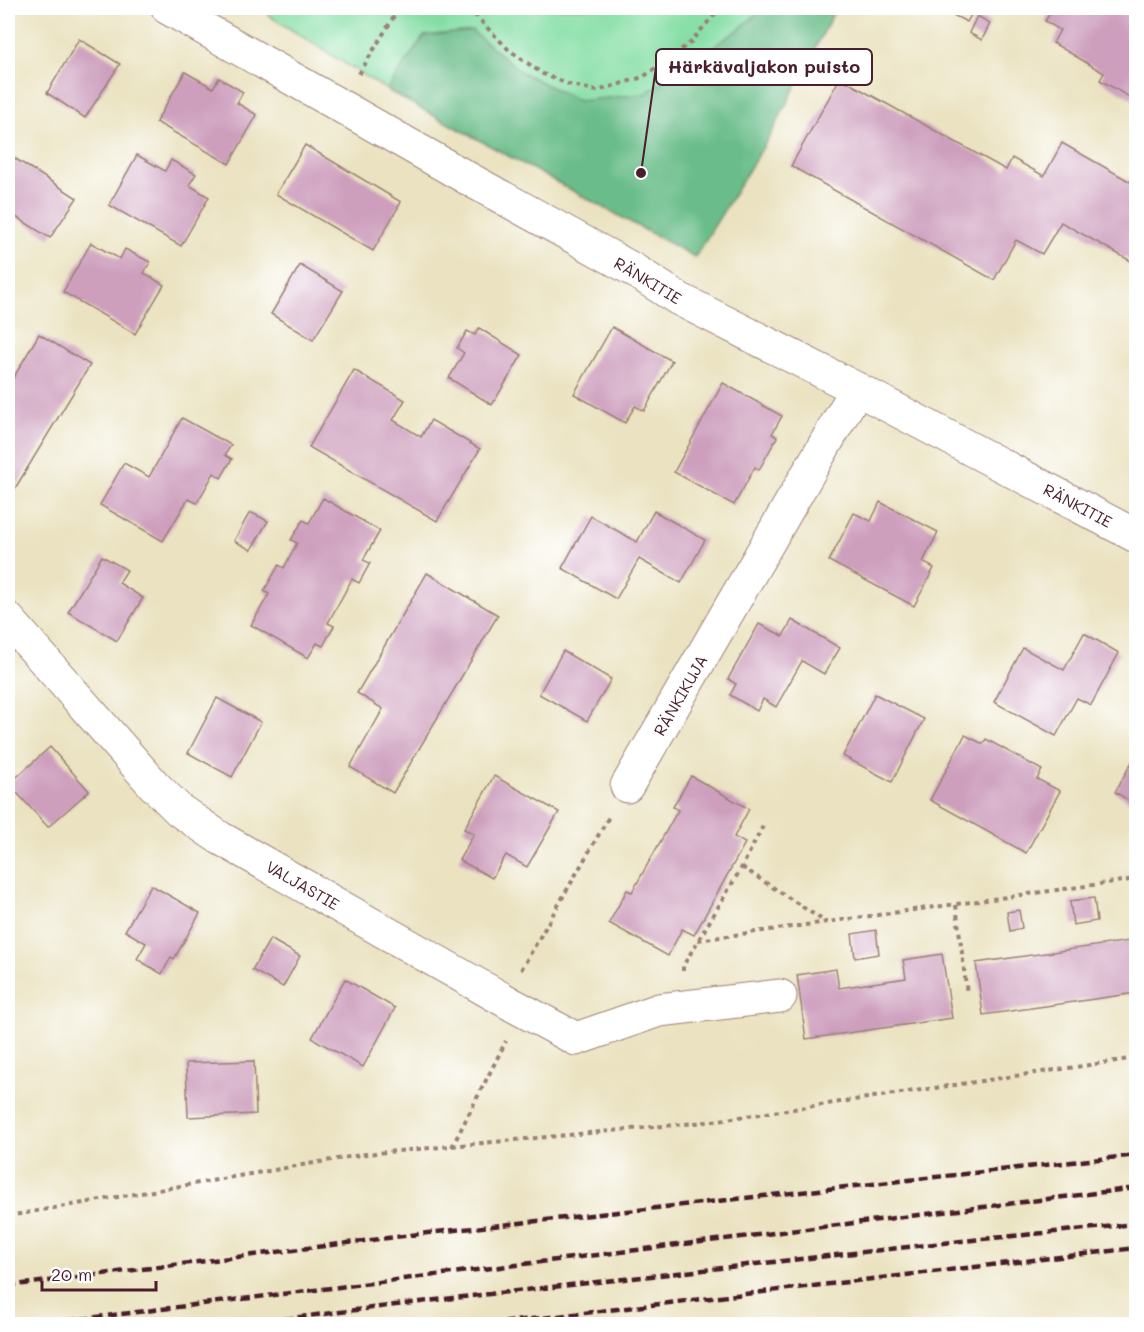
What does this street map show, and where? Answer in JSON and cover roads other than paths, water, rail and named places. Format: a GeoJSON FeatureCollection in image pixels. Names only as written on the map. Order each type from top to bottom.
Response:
{"type":"FeatureCollection","features":[{"type":"Feature","properties":{"kind":"street","name":"RÄNKITIE"},"geometry":{"type":"LineString","coordinates":[[168,8],[469,179],[632,268],[679,299],[857,389],[1137,536]]}},
{"type":"Feature","properties":{"kind":"street","name":"RÄNKIKUJA"},"geometry":{"type":"LineString","coordinates":[[627,786],[857,389]]}},
{"type":"Feature","properties":{"kind":"street","name":"VALJASTIE"},"geometry":{"type":"LineString","coordinates":[[8,620],[154,785],[179,810],[220,838],[576,1039],[671,1009],[780,996]]}},
{"type":"Feature","properties":{"kind":"railway"},"geometry":{"type":"LineString","coordinates":[[8,1286],[419,1234],[1136,1155]]}},
{"type":"Feature","properties":{"kind":"railway"},"geometry":{"type":"LineString","coordinates":[[41,1324],[1136,1188]]}},
{"type":"Feature","properties":{"kind":"railway"},"geometry":{"type":"LineString","coordinates":[[244,1324],[952,1242],[1136,1224]]}},
{"type":"Feature","properties":{"kind":"railway"},"geometry":{"type":"LineString","coordinates":[[490,1324],[1136,1248]]}},
{"type":"Feature","properties":{"kind":"place","name":"Härkävaljakon puisto"},"geometry":{"type":"Point","coordinates":[641,173]}}]}
